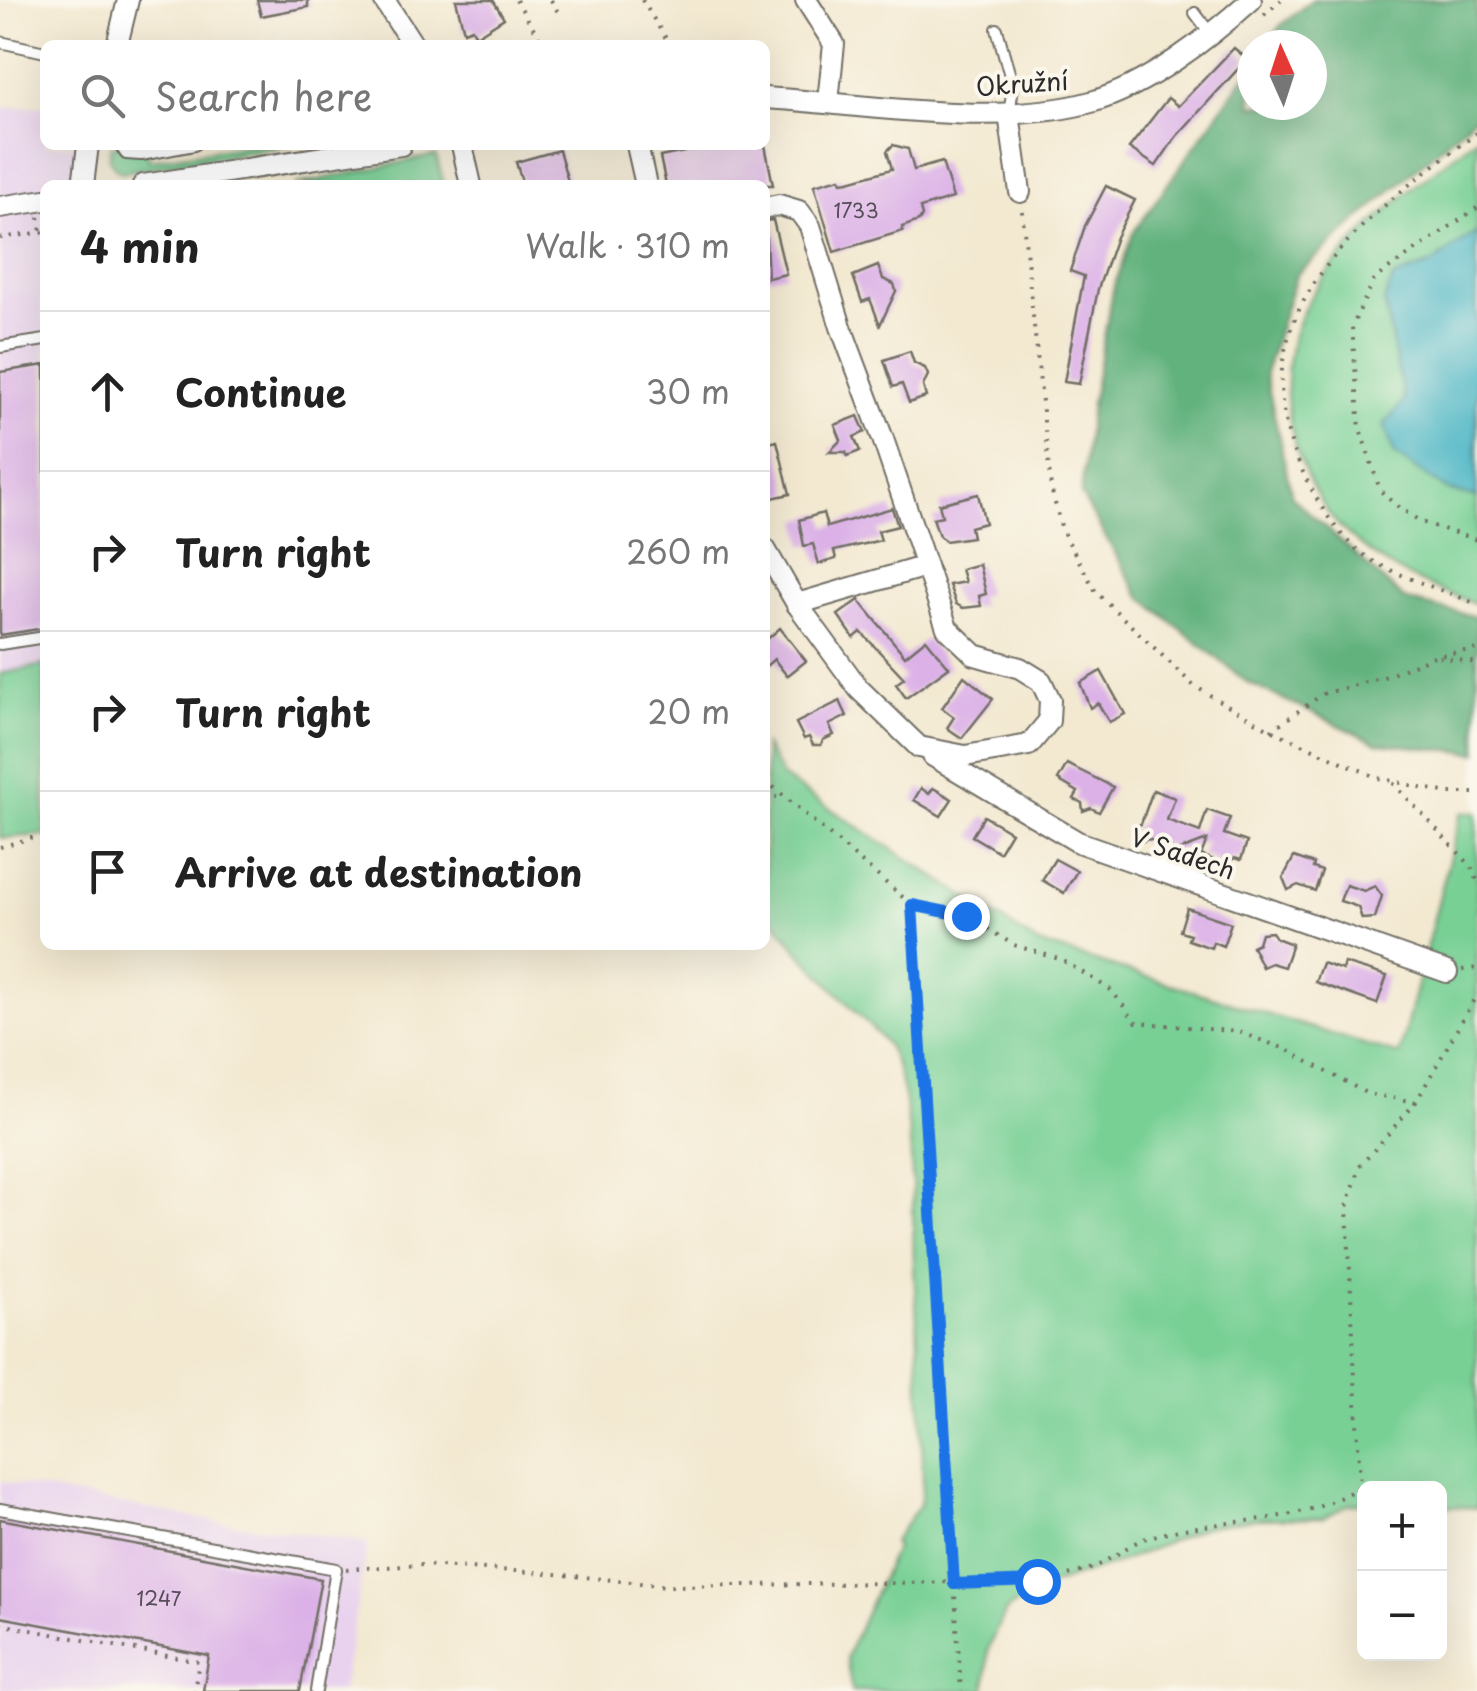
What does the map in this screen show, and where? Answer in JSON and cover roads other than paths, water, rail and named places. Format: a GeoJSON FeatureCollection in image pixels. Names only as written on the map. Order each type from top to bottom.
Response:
{"type":"FeatureCollection","features":[{"type":"Feature","properties":{"kind":"street"},"geometry":{"type":"LineString","coordinates":[[119,40],[128,0]]}},
{"type":"Feature","properties":{"kind":"street"},"geometry":{"type":"LineString","coordinates":[[384,0],[410,40]]}},
{"type":"Feature","properties":{"kind":"street"},"geometry":{"type":"LineString","coordinates":[[806,0],[834,44],[828,102]]}},
{"type":"Feature","properties":{"kind":"street","name":"Okružní"},"geometry":{"type":"LineString","coordinates":[[770,98],[1009,114],[1094,101],[1156,70],[1254,10]]}},
{"type":"Feature","properties":{"kind":"street"},"geometry":{"type":"LineString","coordinates":[[1009,114],[1020,192]]}},
{"type":"Feature","properties":{"kind":"street"},"geometry":{"type":"LineString","coordinates":[[84,180],[87,150]]}},
{"type":"Feature","properties":{"kind":"street"},"geometry":{"type":"LineString","coordinates":[[175,180],[369,150]]}},
{"type":"Feature","properties":{"kind":"street"},"geometry":{"type":"LineString","coordinates":[[463,150],[470,180]]}},
{"type":"Feature","properties":{"kind":"street"},"geometry":{"type":"LineString","coordinates":[[638,150],[645,180]]}},
{"type":"Feature","properties":{"kind":"street"},"geometry":{"type":"LineString","coordinates":[[0,207],[40,201]]}},
{"type":"Feature","properties":{"kind":"street"},"geometry":{"type":"LineString","coordinates":[[770,207],[779,205],[799,211],[810,226],[841,327],[947,628],[976,656],[1020,668],[1041,680],[1050,700],[1049,721],[1029,745],[965,756],[919,747]]}},
{"type":"Feature","properties":{"kind":"street","name":"V Sadech"},"geometry":{"type":"LineString","coordinates":[[770,557],[859,689],[919,747],[1078,842],[1447,972]]}},
{"type":"Feature","properties":{"kind":"street"},"geometry":{"type":"LineString","coordinates":[[798,604],[926,566]]}},
{"type":"Feature","properties":{"kind":"lane"},"geometry":{"type":"LineString","coordinates":[[1195,13],[1210,34]]}},
{"type":"Feature","properties":{"kind":"lane"},"geometry":{"type":"LineString","coordinates":[[996,29],[1013,86],[1009,114]]}},
{"type":"Feature","properties":{"kind":"lane"},"geometry":{"type":"LineString","coordinates":[[0,42],[40,51]]}},
{"type":"Feature","properties":{"kind":"lane"},"geometry":{"type":"LineString","coordinates":[[123,150],[126,154],[141,155],[168,150]]}},
{"type":"Feature","properties":{"kind":"lane"},"geometry":{"type":"LineString","coordinates":[[0,347],[40,341]]}},
{"type":"Feature","properties":{"kind":"lane"},"geometry":{"type":"LineString","coordinates":[[0,644],[40,638]]}},
{"type":"Feature","properties":{"kind":"lane"},"geometry":{"type":"LineString","coordinates":[[0,1508],[336,1569],[316,1691]]}},
{"type":"Feature","properties":{"kind":"water"},"geometry":{"type":"Polygon","coordinates":[[[1477,232],[1477,498],[1447,490],[1395,455],[1384,425],[1404,401],[1384,301],[1394,277],[1430,265],[1477,232]]]}}]}
